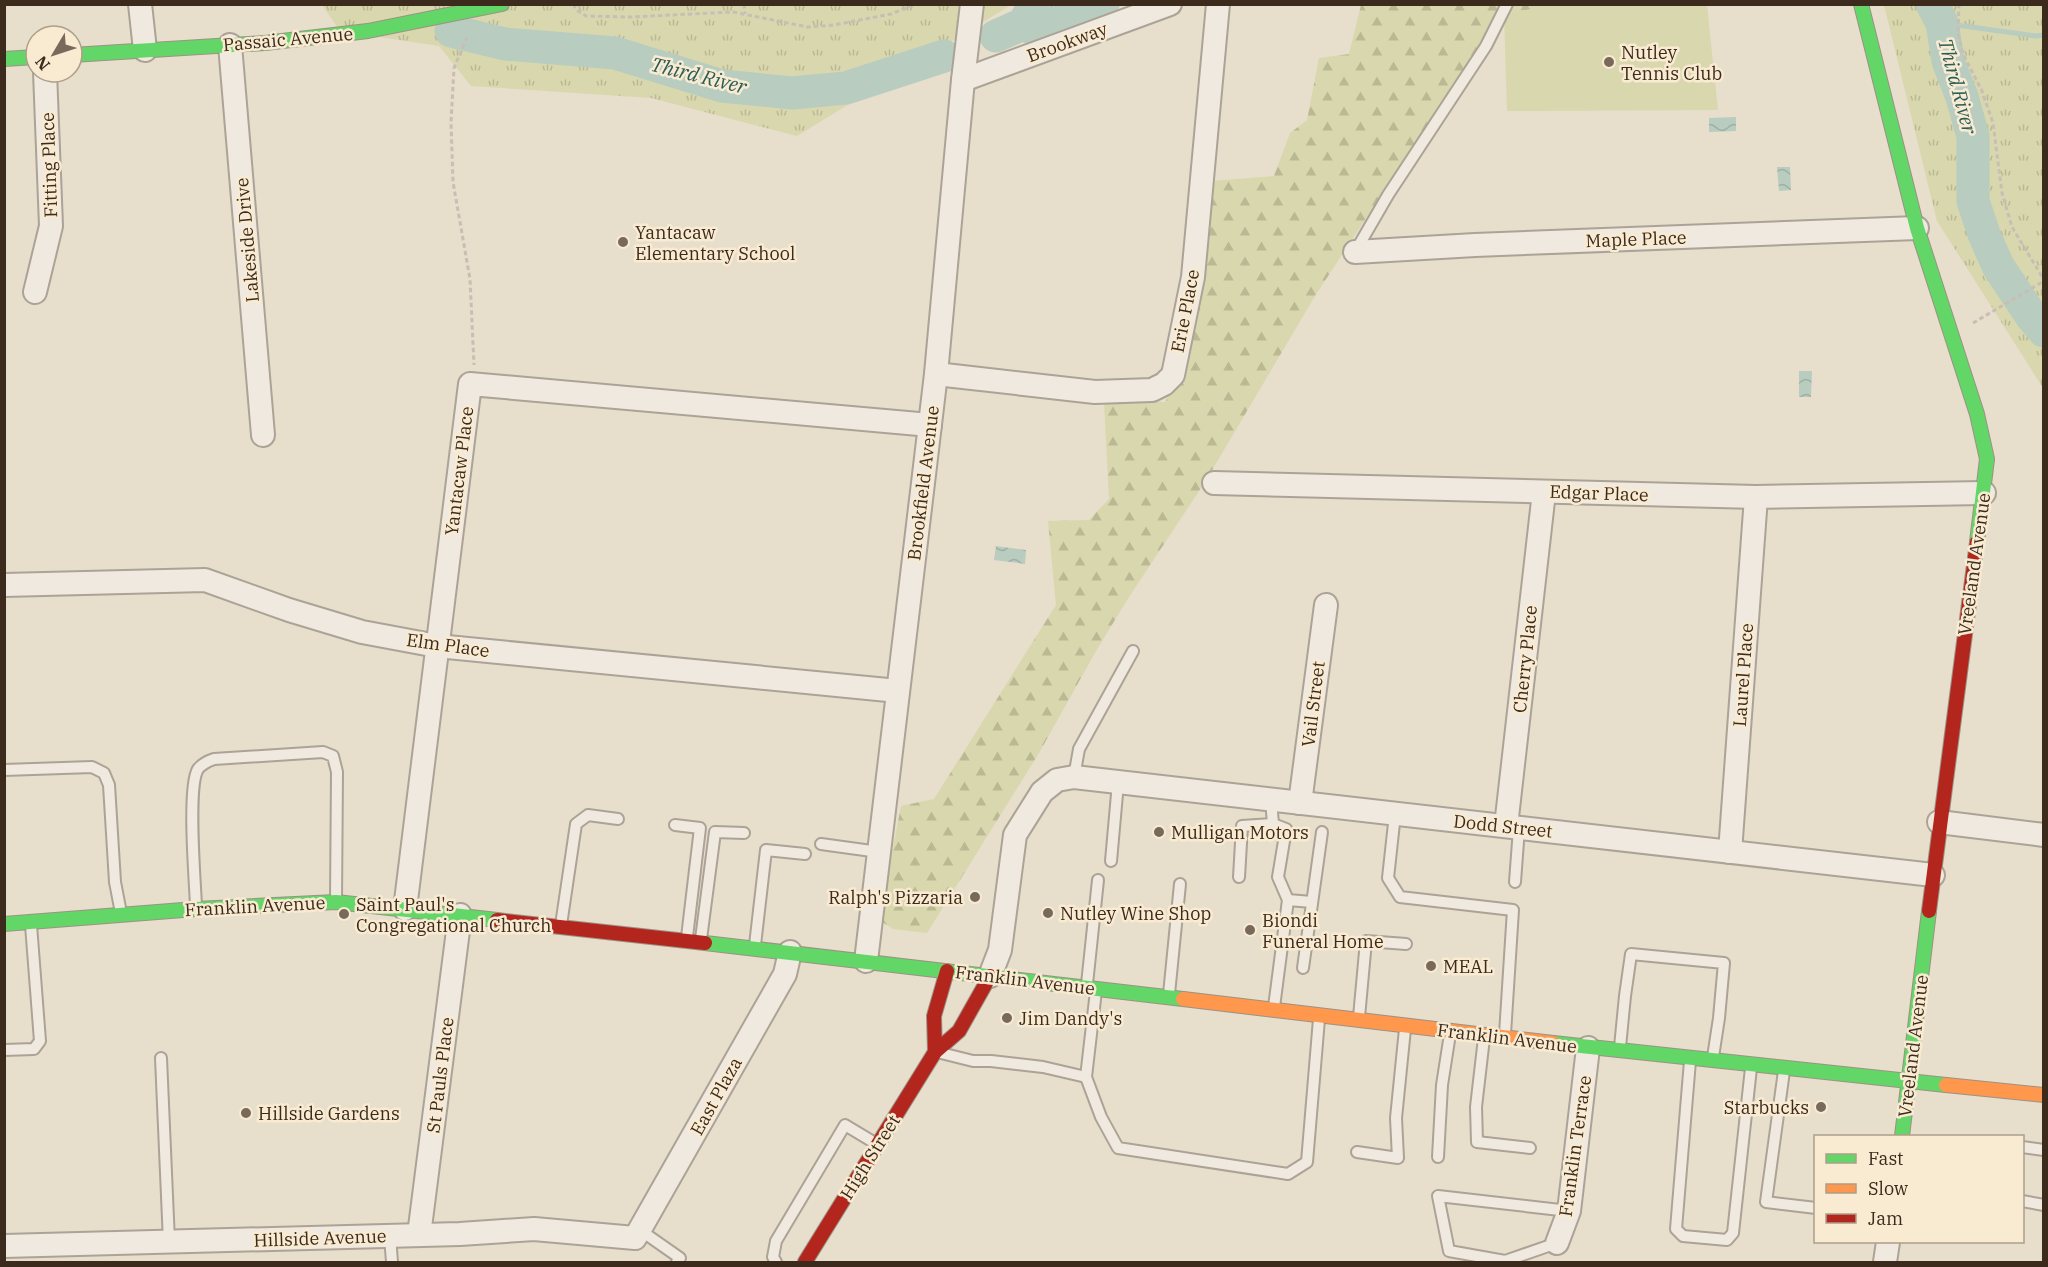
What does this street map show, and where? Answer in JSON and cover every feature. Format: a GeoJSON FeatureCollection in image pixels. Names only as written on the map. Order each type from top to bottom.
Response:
{"type":"FeatureCollection","features":[{"type":"Feature","properties":{"kind":"main road","name":"Passaic Avenue"},"geometry":{"type":"LineString","coordinates":[[84,54],[230,45],[368,31],[448,10],[502,4]]}},
{"type":"Feature","properties":{"kind":"main road","name":"Vreeland Avenue"},"geometry":{"type":"LineString","coordinates":[[1861,4],[1917,228],[1977,414],[1987,459],[1939,822],[1902,1135]]}},
{"type":"Feature","properties":{"kind":"main road"},"geometry":{"type":"LineString","coordinates":[[4,59],[24,58]]}},
{"type":"Feature","properties":{"kind":"main road","name":"Franklin Avenue"},"geometry":{"type":"LineString","coordinates":[[5,921],[31,922],[196,909],[336,902],[790,952],[1588,1048],[2043,1095]]}},
{"type":"Feature","properties":{"kind":"main road"},"geometry":{"type":"LineString","coordinates":[[935,1052],[934,1016],[947,971]]}},
{"type":"Feature","properties":{"kind":"main road","name":"High Street"},"geometry":{"type":"LineString","coordinates":[[805,1263],[935,1052],[960,1031],[990,976]]}},
{"type":"Feature","properties":{"kind":"street"},"geometry":{"type":"LineString","coordinates":[[140,4],[145,50]]}},
{"type":"Feature","properties":{"kind":"street","name":"Brookfield Avenue"},"geometry":{"type":"LineString","coordinates":[[866,961],[936,374],[972,4]]}},
{"type":"Feature","properties":{"kind":"street","name":"Brookway"},"geometry":{"type":"LineString","coordinates":[[963,80],[1170,4]]}},
{"type":"Feature","properties":{"kind":"street","name":"Erie Place"},"geometry":{"type":"LineString","coordinates":[[936,374],[1095,392],[1152,390],[1164,384],[1173,375],[1193,277],[1218,4]]}},
{"type":"Feature","properties":{"kind":"street","name":"Lakeside Drive"},"geometry":{"type":"LineString","coordinates":[[230,45],[263,435]]}},
{"type":"Feature","properties":{"kind":"street","name":"Fitting Place"},"geometry":{"type":"LineString","coordinates":[[35,292],[51,226],[45,84]]}},
{"type":"Feature","properties":{"kind":"street","name":"Maple Place"},"geometry":{"type":"LineString","coordinates":[[1355,252],[1475,245],[1917,228]]}},
{"type":"Feature","properties":{"kind":"street","name":"Yantacaw Place"},"geometry":{"type":"LineString","coordinates":[[405,909],[470,384],[930,425]]}},
{"type":"Feature","properties":{"kind":"street","name":"Edgar Place"},"geometry":{"type":"LineString","coordinates":[[1214,483],[1756,497],[1984,493]]}},
{"type":"Feature","properties":{"kind":"street","name":"Cherry Place"},"geometry":{"type":"LineString","coordinates":[[1513,827],[1544,492]]}},
{"type":"Feature","properties":{"kind":"street","name":"Laurel Place"},"geometry":{"type":"LineString","coordinates":[[1730,852],[1756,497]]}},
{"type":"Feature","properties":{"kind":"street","name":"Elm Place"},"geometry":{"type":"LineString","coordinates":[[4,585],[205,580],[289,610],[362,632],[437,646],[898,691]]}},
{"type":"Feature","properties":{"kind":"street","name":"Vail Street"},"geometry":{"type":"LineString","coordinates":[[1300,803],[1326,604]]}},
{"type":"Feature","properties":{"kind":"street"},"geometry":{"type":"LineString","coordinates":[[990,976],[1000,950],[1015,835],[1042,792],[1057,780],[1074,777]]}},
{"type":"Feature","properties":{"kind":"street","name":"Dodd Street"},"geometry":{"type":"LineString","coordinates":[[1074,777],[1933,875]]}},
{"type":"Feature","properties":{"kind":"street"},"geometry":{"type":"LineString","coordinates":[[1939,822],[2043,835]]}},
{"type":"Feature","properties":{"kind":"street","name":"St Pauls Place"},"geometry":{"type":"LineString","coordinates":[[419,1235],[460,915]]}},
{"type":"Feature","properties":{"kind":"street","name":"East Plaza"},"geometry":{"type":"LineString","coordinates":[[637,1234],[785,974],[790,952]]}},
{"type":"Feature","properties":{"kind":"street","name":"Franklin Terrace"},"geometry":{"type":"LineString","coordinates":[[1557,1243],[1569,1211],[1588,1048]]}},
{"type":"Feature","properties":{"kind":"street","name":"Hillside Avenue"},"geometry":{"type":"LineString","coordinates":[[4,1246],[534,1230],[637,1234]]}},
{"type":"Feature","properties":{"kind":"street"},"geometry":{"type":"LineString","coordinates":[[1886,1263],[1888,1243]]}},
{"type":"Feature","properties":{"kind":"lane"},"geometry":{"type":"LineString","coordinates":[[1355,252],[1388,195],[1486,46],[1507,4]]}},
{"type":"Feature","properties":{"kind":"lane"},"geometry":{"type":"LineString","coordinates":[[1074,777],[1079,748],[1133,651]]}},
{"type":"Feature","properties":{"kind":"lane"},"geometry":{"type":"LineString","coordinates":[[196,909],[193,801],[195,778],[200,767],[214,759],[323,752],[333,756],[337,772],[336,902]]}},
{"type":"Feature","properties":{"kind":"lane"},"geometry":{"type":"LineString","coordinates":[[4,770],[92,767],[104,773],[109,785],[115,882],[122,915]]}},
{"type":"Feature","properties":{"kind":"lane"},"geometry":{"type":"LineString","coordinates":[[1111,861],[1118,783]]}},
{"type":"Feature","properties":{"kind":"lane"},"geometry":{"type":"LineString","coordinates":[[1271,800],[1273,824]]}},
{"type":"Feature","properties":{"kind":"lane"},"geometry":{"type":"LineString","coordinates":[[1395,814],[1388,878],[1400,897],[1513,910],[1505,1038]]}},
{"type":"Feature","properties":{"kind":"lane"},"geometry":{"type":"LineString","coordinates":[[561,926],[576,824],[588,815],[618,819]]}},
{"type":"Feature","properties":{"kind":"lane"},"geometry":{"type":"LineString","coordinates":[[1239,877],[1242,826],[1273,824],[1286,829],[1278,877],[1288,900],[1274,1010]]}},
{"type":"Feature","properties":{"kind":"lane"},"geometry":{"type":"LineString","coordinates":[[675,825],[700,828],[686,940]]}},
{"type":"Feature","properties":{"kind":"lane"},"geometry":{"type":"LineString","coordinates":[[1513,827],[1515,882]]}},
{"type":"Feature","properties":{"kind":"lane"},"geometry":{"type":"LineString","coordinates":[[701,942],[716,832],[744,833]]}},
{"type":"Feature","properties":{"kind":"lane"},"geometry":{"type":"LineString","coordinates":[[1303,968],[1322,832]]}},
{"type":"Feature","properties":{"kind":"lane"},"geometry":{"type":"LineString","coordinates":[[821,844],[879,852]]}},
{"type":"Feature","properties":{"kind":"lane"},"geometry":{"type":"LineString","coordinates":[[755,948],[766,850],[805,854]]}},
{"type":"Feature","properties":{"kind":"lane"},"geometry":{"type":"LineString","coordinates":[[1098,880],[1086,1077],[1101,1117],[1118,1148],[1288,1174],[1307,1162],[1320,1016]]}},
{"type":"Feature","properties":{"kind":"lane"},"geometry":{"type":"LineString","coordinates":[[1169,997],[1180,884]]}},
{"type":"Feature","properties":{"kind":"lane"},"geometry":{"type":"LineString","coordinates":[[1288,900],[1312,902]]}},
{"type":"Feature","properties":{"kind":"lane"},"geometry":{"type":"LineString","coordinates":[[4,1050],[34,1049],[40,1041],[31,922]]}},
{"type":"Feature","properties":{"kind":"lane"},"geometry":{"type":"LineString","coordinates":[[1359,1020],[1366,941],[1406,944]]}},
{"type":"Feature","properties":{"kind":"lane"},"geometry":{"type":"LineString","coordinates":[[1620,1051],[1631,954],[1724,963],[1712,1060]]}},
{"type":"Feature","properties":{"kind":"lane"},"geometry":{"type":"LineString","coordinates":[[1357,1152],[1398,1158],[1396,1118],[1406,1026]]}},
{"type":"Feature","properties":{"kind":"lane"},"geometry":{"type":"LineString","coordinates":[[1438,1157],[1442,1085],[1451,1031]]}},
{"type":"Feature","properties":{"kind":"lane"},"geometry":{"type":"LineString","coordinates":[[1485,1035],[1476,1107],[1477,1142],[1530,1148]]}},
{"type":"Feature","properties":{"kind":"lane"},"geometry":{"type":"LineString","coordinates":[[935,1052],[973,1061],[1043,1067],[1086,1077]]}},
{"type":"Feature","properties":{"kind":"lane"},"geometry":{"type":"LineString","coordinates":[[161,1058],[169,1242]]}},
{"type":"Feature","properties":{"kind":"lane"},"geometry":{"type":"LineString","coordinates":[[1690,1058],[1676,1229],[1683,1236],[1727,1240],[1733,1233],[1752,1064]]}},
{"type":"Feature","properties":{"kind":"lane"},"geometry":{"type":"LineString","coordinates":[[1784,1067],[1766,1202],[1814,1208]]}},
{"type":"Feature","properties":{"kind":"lane"},"geometry":{"type":"LineString","coordinates":[[776,1263],[773,1257],[776,1241],[845,1125],[878,1144]]}},
{"type":"Feature","properties":{"kind":"lane"},"geometry":{"type":"LineString","coordinates":[[2024,1147],[2043,1150]]}},
{"type":"Feature","properties":{"kind":"lane"},"geometry":{"type":"LineString","coordinates":[[1557,1243],[1505,1261],[1449,1251],[1438,1196],[1569,1211]]}},
{"type":"Feature","properties":{"kind":"lane"},"geometry":{"type":"LineString","coordinates":[[2024,1201],[2043,1205]]}},
{"type":"Feature","properties":{"kind":"lane"},"geometry":{"type":"LineString","coordinates":[[637,1234],[680,1258],[677,1263]]}},
{"type":"Feature","properties":{"kind":"lane"},"geometry":{"type":"LineString","coordinates":[[390,1236],[392,1263]]}},
{"type":"Feature","properties":{"kind":"path"},"geometry":{"type":"LineString","coordinates":[[574,4],[576,9],[586,16],[630,17],[733,12],[808,27],[834,25],[891,14],[916,4]]}},
{"type":"Feature","properties":{"kind":"path"},"geometry":{"type":"LineString","coordinates":[[744,4],[745,14]]}},
{"type":"Feature","properties":{"kind":"path"},"geometry":{"type":"LineString","coordinates":[[1959,4],[1958,33],[1963,54],[1982,91],[1994,123],[2002,193],[2012,227],[2043,280],[1997,309]]}},
{"type":"Feature","properties":{"kind":"path"},"geometry":{"type":"LineString","coordinates":[[464,44],[454,68],[451,122],[453,182],[470,279],[474,384]]}},
{"type":"Feature","properties":{"kind":"green space","name":"Nutley Tennis Club"},"geometry":{"type":"Polygon","coordinates":[[[1534,4],[1707,5],[1718,110],[1507,111],[1504,13],[1534,9],[1534,4]]]}},
{"type":"Feature","properties":{"kind":"green space"},"geometry":{"type":"Polygon","coordinates":[[[322,5],[1011,5],[797,136],[651,98],[471,86],[439,46],[340,31],[322,5]]]}},
{"type":"Feature","properties":{"kind":"green space"},"geometry":{"type":"Polygon","coordinates":[[[1020,5],[1099,5],[1039,27],[1033,26],[1020,5]]]}},
{"type":"Feature","properties":{"kind":"green space"},"geometry":{"type":"Polygon","coordinates":[[[1361,5],[1534,5],[1534,9],[1504,13],[1426,127],[1315,296],[1205,482],[1129,597],[1039,753],[927,933],[893,929],[879,920],[901,806],[934,799],[1056,605],[1048,521],[1089,520],[1109,499],[1104,401],[1165,402],[1182,371],[1211,181],[1274,176],[1290,133],[1307,120],[1319,58],[1349,54],[1361,5]]]}},
{"type":"Feature","properties":{"kind":"green space"},"geometry":{"type":"Polygon","coordinates":[[[1884,5],[2043,5],[2043,388],[1937,221],[1884,5]]]}},
{"type":"Feature","properties":{"kind":"water"},"geometry":{"type":"Polygon","coordinates":[[[1736,117],[1736,131],[1709,132],[1709,118],[1736,117]]]}},
{"type":"Feature","properties":{"kind":"water"},"geometry":{"type":"Polygon","coordinates":[[[1777,167],[1790,167],[1791,190],[1779,191],[1777,167]]]}},
{"type":"Feature","properties":{"kind":"water"},"geometry":{"type":"Polygon","coordinates":[[[1799,371],[1812,371],[1811,397],[1799,397],[1799,371]]]}},
{"type":"Feature","properties":{"kind":"water"},"geometry":{"type":"Polygon","coordinates":[[[996,546],[1026,550],[1025,564],[994,560],[996,546]]]}},
{"type":"Feature","properties":{"kind":"waterway","name":"Third River"},"geometry":{"type":"LineString","coordinates":[[1023,24],[1036,30],[1103,4]]}},
{"type":"Feature","properties":{"kind":"waterway","name":"Third River"},"geometry":{"type":"LineString","coordinates":[[1932,4],[1942,23],[1948,61],[1962,97],[1973,136],[1973,201],[1984,234],[1998,266],[2044,331]]}},
{"type":"Feature","properties":{"kind":"waterway","name":"Third River"},"geometry":{"type":"LineString","coordinates":[[996,36],[1023,24],[1034,6]]}},
{"type":"Feature","properties":{"kind":"waterway"},"geometry":{"type":"LineString","coordinates":[[1942,23],[2036,36],[2044,35]]}},
{"type":"Feature","properties":{"kind":"waterway","name":"Third River"},"geometry":{"type":"LineString","coordinates":[[451,31],[505,44],[615,53],[722,86],[792,93],[846,88],[944,56]]}},
{"type":"Feature","properties":{"kind":"traffic: fast"},"geometry":{"type":"LineString","coordinates":[[84,54],[265,43],[368,31],[502,4]]}},
{"type":"Feature","properties":{"kind":"traffic: fast"},"geometry":{"type":"LineString","coordinates":[[1861,4],[1917,228],[1977,414],[1987,459],[1977,542]]}},
{"type":"Feature","properties":{"kind":"traffic: fast"},"geometry":{"type":"LineString","coordinates":[[4,59],[24,58]]}},
{"type":"Feature","properties":{"kind":"traffic: fast"},"geometry":{"type":"LineString","coordinates":[[4,924],[196,909],[336,902],[497,920]]}},
{"type":"Feature","properties":{"kind":"traffic: fast"},"geometry":{"type":"LineString","coordinates":[[1902,1135],[1929,911]]}},
{"type":"Feature","properties":{"kind":"traffic: fast"},"geometry":{"type":"LineString","coordinates":[[705,943],[1183,999]]}},
{"type":"Feature","properties":{"kind":"traffic: fast"},"geometry":{"type":"LineString","coordinates":[[1553,1043],[1946,1085]]}},
{"type":"Feature","properties":{"kind":"traffic: slow"},"geometry":{"type":"LineString","coordinates":[[1183,999],[1553,1043]]}},
{"type":"Feature","properties":{"kind":"traffic: slow"},"geometry":{"type":"LineString","coordinates":[[1946,1085],[2044,1095]]}},
{"type":"Feature","properties":{"kind":"traffic: jam"},"geometry":{"type":"LineString","coordinates":[[1929,911],[1977,542]]}},
{"type":"Feature","properties":{"kind":"traffic: jam"},"geometry":{"type":"LineString","coordinates":[[497,920],[705,943]]}},
{"type":"Feature","properties":{"kind":"traffic: jam"},"geometry":{"type":"LineString","coordinates":[[935,1052],[934,1016],[947,971]]}},
{"type":"Feature","properties":{"kind":"traffic: jam"},"geometry":{"type":"LineString","coordinates":[[805,1262],[935,1052],[959,1031],[990,976]]}},
{"type":"Feature","properties":{"kind":"place","name":"Nutley Tennis Club"},"geometry":{"type":"Point","coordinates":[1609,62]}},
{"type":"Feature","properties":{"kind":"place","name":"Yantacaw Elementary School"},"geometry":{"type":"Point","coordinates":[623,242]}},
{"type":"Feature","properties":{"kind":"place","name":"Mulligan Motors"},"geometry":{"type":"Point","coordinates":[1159,832]}},
{"type":"Feature","properties":{"kind":"place","name":"Ralph's Pizzaria"},"geometry":{"type":"Point","coordinates":[975,897]}},
{"type":"Feature","properties":{"kind":"place","name":"Nutley Wine Shop"},"geometry":{"type":"Point","coordinates":[1048,913]}},
{"type":"Feature","properties":{"kind":"place","name":"Saint Paul's Congregational Church"},"geometry":{"type":"Point","coordinates":[344,914]}},
{"type":"Feature","properties":{"kind":"place","name":"Biondi Funeral Home"},"geometry":{"type":"Point","coordinates":[1250,930]}},
{"type":"Feature","properties":{"kind":"place","name":"MEAL"},"geometry":{"type":"Point","coordinates":[1431,966]}},
{"type":"Feature","properties":{"kind":"place","name":"Jim Dandy's"},"geometry":{"type":"Point","coordinates":[1007,1018]}},
{"type":"Feature","properties":{"kind":"place","name":"Starbucks"},"geometry":{"type":"Point","coordinates":[1821,1107]}},
{"type":"Feature","properties":{"kind":"place","name":"Hillside Gardens"},"geometry":{"type":"Point","coordinates":[246,1113]}}]}
